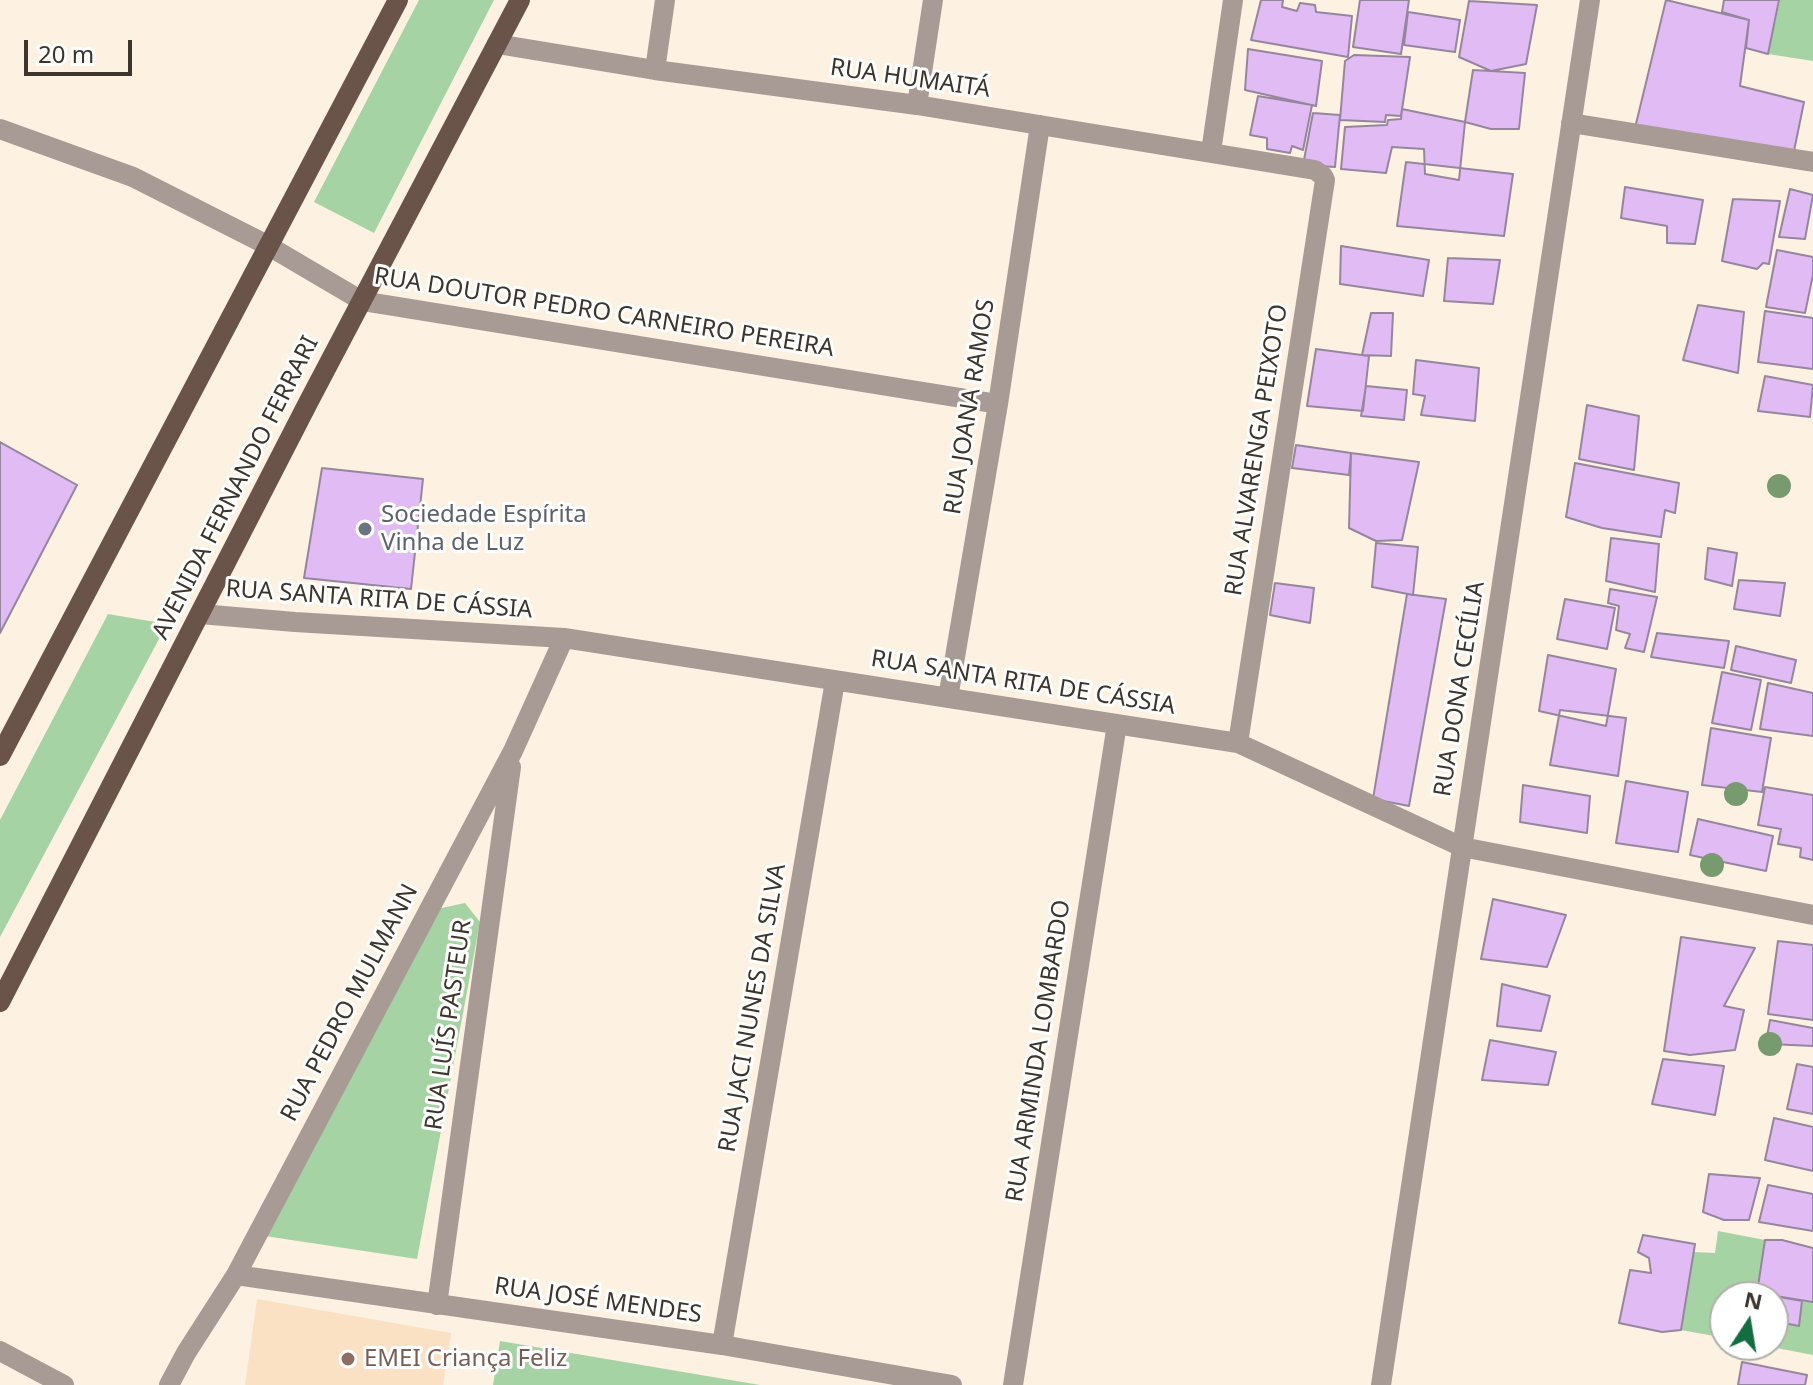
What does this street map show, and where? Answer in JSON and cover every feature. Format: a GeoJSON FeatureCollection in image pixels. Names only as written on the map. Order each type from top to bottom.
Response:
{"type":"FeatureCollection","features":[{"type":"Feature","properties":{"kind":"main road"},"geometry":{"type":"LineString","coordinates":[[0,756],[398,0]]}},
{"type":"Feature","properties":{"kind":"main road","name":"AVENIDA FERNANDO FERRARI"},"geometry":{"type":"LineString","coordinates":[[0,1002],[520,0]]}},
{"type":"Feature","properties":{"kind":"street"},"geometry":{"type":"LineString","coordinates":[[655,70],[665,0]]}},
{"type":"Feature","properties":{"kind":"street"},"geometry":{"type":"LineString","coordinates":[[917,105],[933,0]]}},
{"type":"Feature","properties":{"kind":"street"},"geometry":{"type":"LineString","coordinates":[[1211,152],[1233,0]]}},
{"type":"Feature","properties":{"kind":"street","name":"RUA DONA CECÍLIA"},"geometry":{"type":"LineString","coordinates":[[1381,1385],[1590,0]]}},
{"type":"Feature","properties":{"kind":"street","name":"RUA HUMAITÁ"},"geometry":{"type":"LineString","coordinates":[[497,44],[655,70],[917,105],[1315,170]]}},
{"type":"Feature","properties":{"kind":"street"},"geometry":{"type":"LineString","coordinates":[[1571,123],[1813,162]]}},
{"type":"Feature","properties":{"kind":"street","name":"RUA JOANA RAMOS"},"geometry":{"type":"LineString","coordinates":[[948,698],[998,404],[1040,125]]}},
{"type":"Feature","properties":{"kind":"street","name":"RUA DOUTOR PEDRO CARNEIRO PEREIRA"},"geometry":{"type":"LineString","coordinates":[[0,129],[133,177],[267,245],[362,301],[998,404]]}},
{"type":"Feature","properties":{"kind":"street","name":"RUA ALVARENGA PEIXOTO"},"geometry":{"type":"LineString","coordinates":[[1238,743],[1325,180],[1315,170]]}},
{"type":"Feature","properties":{"kind":"street","name":"RUA SANTA RITA DE CÁSSIA"},"geometry":{"type":"LineString","coordinates":[[200,614],[564,638],[1238,743],[1462,847],[1813,915]]}},
{"type":"Feature","properties":{"kind":"street","name":"RUA PEDRO MULMANN"},"geometry":{"type":"LineString","coordinates":[[169,1385],[236,1275],[513,751],[564,638]]}},
{"type":"Feature","properties":{"kind":"street","name":"RUA JACI NUNES DA SILVA"},"geometry":{"type":"LineString","coordinates":[[722,1345],[835,681]]}},
{"type":"Feature","properties":{"kind":"street","name":"RUA ARMINDA LOMBARDO"},"geometry":{"type":"LineString","coordinates":[[1013,1385],[1117,724]]}},
{"type":"Feature","properties":{"kind":"street","name":"RUA LUÍS PASTEUR"},"geometry":{"type":"LineString","coordinates":[[437,1305],[513,751]]}},
{"type":"Feature","properties":{"kind":"street","name":"RUA JOSÉ MENDES"},"geometry":{"type":"LineString","coordinates":[[236,1275],[722,1345],[952,1385]]}},
{"type":"Feature","properties":{"kind":"street"},"geometry":{"type":"LineString","coordinates":[[0,1351],[64,1385]]}},
{"type":"Feature","properties":{"kind":"shaded area","name":"EMEI Criança Feliz"},"geometry":{"type":"Polygon","coordinates":[[[257,1299],[451,1333],[443,1385],[245,1385],[257,1299]]]}},
{"type":"Feature","properties":{"kind":"green space"},"geometry":{"type":"Polygon","coordinates":[[[419,0],[494,0],[374,233],[314,202],[419,0]]]}},
{"type":"Feature","properties":{"kind":"green space"},"geometry":{"type":"Polygon","coordinates":[[[1780,0],[1813,0],[1813,61],[1768,54],[1780,0]]]}},
{"type":"Feature","properties":{"kind":"green space"},"geometry":{"type":"Polygon","coordinates":[[[108,614],[167,624],[0,937],[0,820],[108,614]]]}},
{"type":"Feature","properties":{"kind":"green space"},"geometry":{"type":"Polygon","coordinates":[[[465,903],[480,922],[417,1259],[265,1236],[437,909],[465,903]]]}},
{"type":"Feature","properties":{"kind":"green space"},"geometry":{"type":"Polygon","coordinates":[[[1718,1231],[1765,1240],[1759,1281],[1709,1281],[1709,1335],[1681,1330],[1694,1252],[1715,1253],[1718,1231]]]}},
{"type":"Feature","properties":{"kind":"green space"},"geometry":{"type":"Polygon","coordinates":[[[1802,1301],[1813,1302],[1813,1355],[1789,1350],[1789,1324],[1799,1326],[1802,1301]]]}},
{"type":"Feature","properties":{"kind":"green space"},"geometry":{"type":"Polygon","coordinates":[[[500,1341],[760,1385],[493,1385],[500,1341]]]}},
{"type":"Feature","properties":{"kind":"building"},"geometry":{"type":"Polygon","coordinates":[[[1261,0],[1283,0],[1282,7],[1297,11],[1300,3],[1315,5],[1316,12],[1352,16],[1348,57],[1251,40],[1261,0]]]}},
{"type":"Feature","properties":{"kind":"building"},"geometry":{"type":"Polygon","coordinates":[[[1360,0],[1409,0],[1401,54],[1353,47],[1360,0]]]}},
{"type":"Feature","properties":{"kind":"building"},"geometry":{"type":"Polygon","coordinates":[[[1666,0],[1749,20],[1740,86],[1804,102],[1794,151],[1635,128],[1666,0]]]}},
{"type":"Feature","properties":{"kind":"building"},"geometry":{"type":"Polygon","coordinates":[[[1724,0],[1779,0],[1768,54],[1746,48],[1749,20],[1722,12],[1724,0]]]}},
{"type":"Feature","properties":{"kind":"building"},"geometry":{"type":"Polygon","coordinates":[[[1469,1],[1537,5],[1526,64],[1491,71],[1459,57],[1469,1]]]}},
{"type":"Feature","properties":{"kind":"building"},"geometry":{"type":"Polygon","coordinates":[[[1408,12],[1460,20],[1455,52],[1404,45],[1408,12]]]}},
{"type":"Feature","properties":{"kind":"building"},"geometry":{"type":"Polygon","coordinates":[[[1248,49],[1322,61],[1316,106],[1245,90],[1248,49]]]}},
{"type":"Feature","properties":{"kind":"building"},"geometry":{"type":"Polygon","coordinates":[[[1354,55],[1410,57],[1401,116],[1386,115],[1385,122],[1340,120],[1345,61],[1354,55]]]}},
{"type":"Feature","properties":{"kind":"building"},"geometry":{"type":"Polygon","coordinates":[[[1473,70],[1525,73],[1519,129],[1491,129],[1465,122],[1473,70]]]}},
{"type":"Feature","properties":{"kind":"building"},"geometry":{"type":"Polygon","coordinates":[[[1258,96],[1312,105],[1303,150],[1292,146],[1290,153],[1267,149],[1267,138],[1250,135],[1258,96]]]}},
{"type":"Feature","properties":{"kind":"building"},"geometry":{"type":"Polygon","coordinates":[[[1402,109],[1465,122],[1459,180],[1425,174],[1424,149],[1392,147],[1386,173],[1341,169],[1345,127],[1387,125],[1388,120],[1401,119],[1402,109]]]}},
{"type":"Feature","properties":{"kind":"building"},"geometry":{"type":"Polygon","coordinates":[[[1313,113],[1340,115],[1335,167],[1303,165],[1313,113]]]}},
{"type":"Feature","properties":{"kind":"building"},"geometry":{"type":"Polygon","coordinates":[[[1406,162],[1513,174],[1504,236],[1397,226],[1406,162]]]}},
{"type":"Feature","properties":{"kind":"building"},"geometry":{"type":"Polygon","coordinates":[[[1625,187],[1703,200],[1695,244],[1667,243],[1667,226],[1621,218],[1625,187]]]}},
{"type":"Feature","properties":{"kind":"building"},"geometry":{"type":"Polygon","coordinates":[[[1790,189],[1813,195],[1805,239],[1779,237],[1790,189]]]}},
{"type":"Feature","properties":{"kind":"building"},"geometry":{"type":"Polygon","coordinates":[[[1733,199],[1780,201],[1769,264],[1763,263],[1757,269],[1722,261],[1733,199]]]}},
{"type":"Feature","properties":{"kind":"building"},"geometry":{"type":"Polygon","coordinates":[[[1341,246],[1429,260],[1423,296],[1340,284],[1341,246]]]}},
{"type":"Feature","properties":{"kind":"building"},"geometry":{"type":"Polygon","coordinates":[[[1777,250],[1813,257],[1813,275],[1805,313],[1766,307],[1777,250]]]}},
{"type":"Feature","properties":{"kind":"building"},"geometry":{"type":"Polygon","coordinates":[[[1448,258],[1500,260],[1493,304],[1444,301],[1448,258]]]}},
{"type":"Feature","properties":{"kind":"building"},"geometry":{"type":"Polygon","coordinates":[[[1698,305],[1744,312],[1738,373],[1683,360],[1698,305]]]}},
{"type":"Feature","properties":{"kind":"building"},"geometry":{"type":"Polygon","coordinates":[[[1765,311],[1813,318],[1813,369],[1758,362],[1765,311]]]}},
{"type":"Feature","properties":{"kind":"building"},"geometry":{"type":"Polygon","coordinates":[[[1371,313],[1393,313],[1391,356],[1362,355],[1371,313]]]}},
{"type":"Feature","properties":{"kind":"building"},"geometry":{"type":"Polygon","coordinates":[[[1316,349],[1369,356],[1363,411],[1307,406],[1316,349]]]}},
{"type":"Feature","properties":{"kind":"building"},"geometry":{"type":"Polygon","coordinates":[[[1416,360],[1479,368],[1475,421],[1421,415],[1425,396],[1413,394],[1416,360]]]}},
{"type":"Feature","properties":{"kind":"building"},"geometry":{"type":"Polygon","coordinates":[[[1765,376],[1813,385],[1810,417],[1758,411],[1765,376]]]}},
{"type":"Feature","properties":{"kind":"building"},"geometry":{"type":"Polygon","coordinates":[[[1366,386],[1407,390],[1404,420],[1361,416],[1366,386]]]}},
{"type":"Feature","properties":{"kind":"building"},"geometry":{"type":"Polygon","coordinates":[[[1587,405],[1639,416],[1634,470],[1579,459],[1587,405]]]}},
{"type":"Feature","properties":{"kind":"building"},"geometry":{"type":"Polygon","coordinates":[[[0,442],[77,485],[0,633],[0,442]]]}},
{"type":"Feature","properties":{"kind":"building"},"geometry":{"type":"Polygon","coordinates":[[[1296,445],[1351,453],[1349,475],[1292,468],[1296,445]]]}},
{"type":"Feature","properties":{"kind":"building"},"geometry":{"type":"Polygon","coordinates":[[[1351,453],[1419,462],[1402,540],[1376,541],[1349,528],[1351,453]]]}},
{"type":"Feature","properties":{"kind":"building"},"geometry":{"type":"Polygon","coordinates":[[[1575,463],[1679,483],[1675,513],[1665,510],[1661,537],[1602,528],[1566,517],[1575,463]]]}},
{"type":"Feature","properties":{"kind":"building","name":"Sociedade Espírita Vinha de Luz"},"geometry":{"type":"Polygon","coordinates":[[[322,468],[423,479],[411,589],[304,578],[322,468]]]}},
{"type":"Feature","properties":{"kind":"building"},"geometry":{"type":"Polygon","coordinates":[[[1611,538],[1659,544],[1655,592],[1606,581],[1611,538]]]}},
{"type":"Feature","properties":{"kind":"building"},"geometry":{"type":"Polygon","coordinates":[[[1376,543],[1418,547],[1413,595],[1372,587],[1376,543]]]}},
{"type":"Feature","properties":{"kind":"building"},"geometry":{"type":"Polygon","coordinates":[[[1708,548],[1737,553],[1732,586],[1705,579],[1708,548]]]}},
{"type":"Feature","properties":{"kind":"building"},"geometry":{"type":"Polygon","coordinates":[[[1739,580],[1785,583],[1780,616],[1734,609],[1739,580]]]}},
{"type":"Feature","properties":{"kind":"building"},"geometry":{"type":"Polygon","coordinates":[[[1275,583],[1314,588],[1310,623],[1270,615],[1275,583]]]}},
{"type":"Feature","properties":{"kind":"building"},"geometry":{"type":"Polygon","coordinates":[[[1610,589],[1657,597],[1644,652],[1625,648],[1630,634],[1616,630],[1619,606],[1608,603],[1610,589]]]}},
{"type":"Feature","properties":{"kind":"building"},"geometry":{"type":"Polygon","coordinates":[[[1407,594],[1446,599],[1409,806],[1373,799],[1407,594]]]}},
{"type":"Feature","properties":{"kind":"building"},"geometry":{"type":"Polygon","coordinates":[[[1565,599],[1615,608],[1607,649],[1557,639],[1565,599]]]}},
{"type":"Feature","properties":{"kind":"building"},"geometry":{"type":"Polygon","coordinates":[[[1657,633],[1729,641],[1724,668],[1651,657],[1657,633]]]}},
{"type":"Feature","properties":{"kind":"building"},"geometry":{"type":"Polygon","coordinates":[[[1736,646],[1796,660],[1791,683],[1731,670],[1736,646]]]}},
{"type":"Feature","properties":{"kind":"building"},"geometry":{"type":"Polygon","coordinates":[[[1548,655],[1616,669],[1606,726],[1539,711],[1548,655]]]}},
{"type":"Feature","properties":{"kind":"building"},"geometry":{"type":"Polygon","coordinates":[[[1722,672],[1761,680],[1751,730],[1712,723],[1722,672]]]}},
{"type":"Feature","properties":{"kind":"building"},"geometry":{"type":"Polygon","coordinates":[[[1768,683],[1813,693],[1813,736],[1760,729],[1768,683]]]}},
{"type":"Feature","properties":{"kind":"building"},"geometry":{"type":"Polygon","coordinates":[[[1560,710],[1626,718],[1618,776],[1550,765],[1560,710]]]}},
{"type":"Feature","properties":{"kind":"building"},"geometry":{"type":"Polygon","coordinates":[[[1711,728],[1771,738],[1762,792],[1702,785],[1711,728]]]}},
{"type":"Feature","properties":{"kind":"building"},"geometry":{"type":"Polygon","coordinates":[[[1626,781],[1688,792],[1678,852],[1616,843],[1626,781]]]}},
{"type":"Feature","properties":{"kind":"building"},"geometry":{"type":"Polygon","coordinates":[[[1523,785],[1590,796],[1587,833],[1520,822],[1523,785]]]}},
{"type":"Feature","properties":{"kind":"building"},"geometry":{"type":"Polygon","coordinates":[[[1765,787],[1813,795],[1813,860],[1800,857],[1801,848],[1778,844],[1781,829],[1758,825],[1765,787]]]}},
{"type":"Feature","properties":{"kind":"building"},"geometry":{"type":"Polygon","coordinates":[[[1698,819],[1773,836],[1766,871],[1690,855],[1698,819]]]}},
{"type":"Feature","properties":{"kind":"building"},"geometry":{"type":"Polygon","coordinates":[[[1493,899],[1566,915],[1547,967],[1481,959],[1493,899]]]}},
{"type":"Feature","properties":{"kind":"building"},"geometry":{"type":"Polygon","coordinates":[[[1681,937],[1755,948],[1724,1006],[1744,1010],[1735,1050],[1690,1055],[1664,1051],[1681,937]]]}},
{"type":"Feature","properties":{"kind":"building"},"geometry":{"type":"Polygon","coordinates":[[[1778,941],[1813,945],[1813,1020],[1768,1014],[1778,941]]]}},
{"type":"Feature","properties":{"kind":"building"},"geometry":{"type":"Polygon","coordinates":[[[1502,984],[1550,996],[1541,1031],[1497,1026],[1502,984]]]}},
{"type":"Feature","properties":{"kind":"building"},"geometry":{"type":"Polygon","coordinates":[[[1770,1020],[1813,1028],[1813,1046],[1770,1044],[1767,1037],[1770,1020]]]}},
{"type":"Feature","properties":{"kind":"building"},"geometry":{"type":"Polygon","coordinates":[[[1490,1040],[1556,1052],[1548,1085],[1482,1080],[1490,1040]]]}},
{"type":"Feature","properties":{"kind":"building"},"geometry":{"type":"Polygon","coordinates":[[[1663,1059],[1724,1066],[1715,1115],[1652,1104],[1663,1059]]]}},
{"type":"Feature","properties":{"kind":"building"},"geometry":{"type":"Polygon","coordinates":[[[1797,1064],[1813,1067],[1813,1114],[1787,1109],[1797,1064]]]}},
{"type":"Feature","properties":{"kind":"building"},"geometry":{"type":"Polygon","coordinates":[[[1774,1118],[1813,1127],[1813,1171],[1765,1160],[1774,1118]]]}},
{"type":"Feature","properties":{"kind":"building"},"geometry":{"type":"Polygon","coordinates":[[[1709,1174],[1760,1178],[1749,1220],[1724,1220],[1703,1212],[1709,1174]]]}},
{"type":"Feature","properties":{"kind":"building"},"geometry":{"type":"Polygon","coordinates":[[[1768,1185],[1813,1194],[1813,1231],[1759,1222],[1768,1185]]]}},
{"type":"Feature","properties":{"kind":"building"},"geometry":{"type":"Polygon","coordinates":[[[1643,1235],[1695,1244],[1681,1330],[1662,1332],[1619,1323],[1630,1270],[1651,1273],[1649,1258],[1638,1252],[1643,1235]]]}},
{"type":"Feature","properties":{"kind":"building"},"geometry":{"type":"Polygon","coordinates":[[[1765,1240],[1782,1240],[1813,1248],[1813,1302],[1789,1298],[1789,1281],[1759,1281],[1765,1240]]]}},
{"type":"Feature","properties":{"kind":"building"},"geometry":{"type":"Polygon","coordinates":[[[1789,1299],[1802,1301],[1799,1326],[1789,1324],[1789,1299]]]}},
{"type":"Feature","properties":{"kind":"building"},"geometry":{"type":"Polygon","coordinates":[[[1742,1362],[1807,1375],[1805,1385],[1738,1385],[1742,1362]]]}},
{"type":"Feature","properties":{"kind":"place","name":"Sociedade Espírita Vinha de Luz"},"geometry":{"type":"Point","coordinates":[365,529]}},
{"type":"Feature","properties":{"kind":"place","name":"EMEI Criança Feliz"},"geometry":{"type":"Point","coordinates":[348,1359]}}]}
